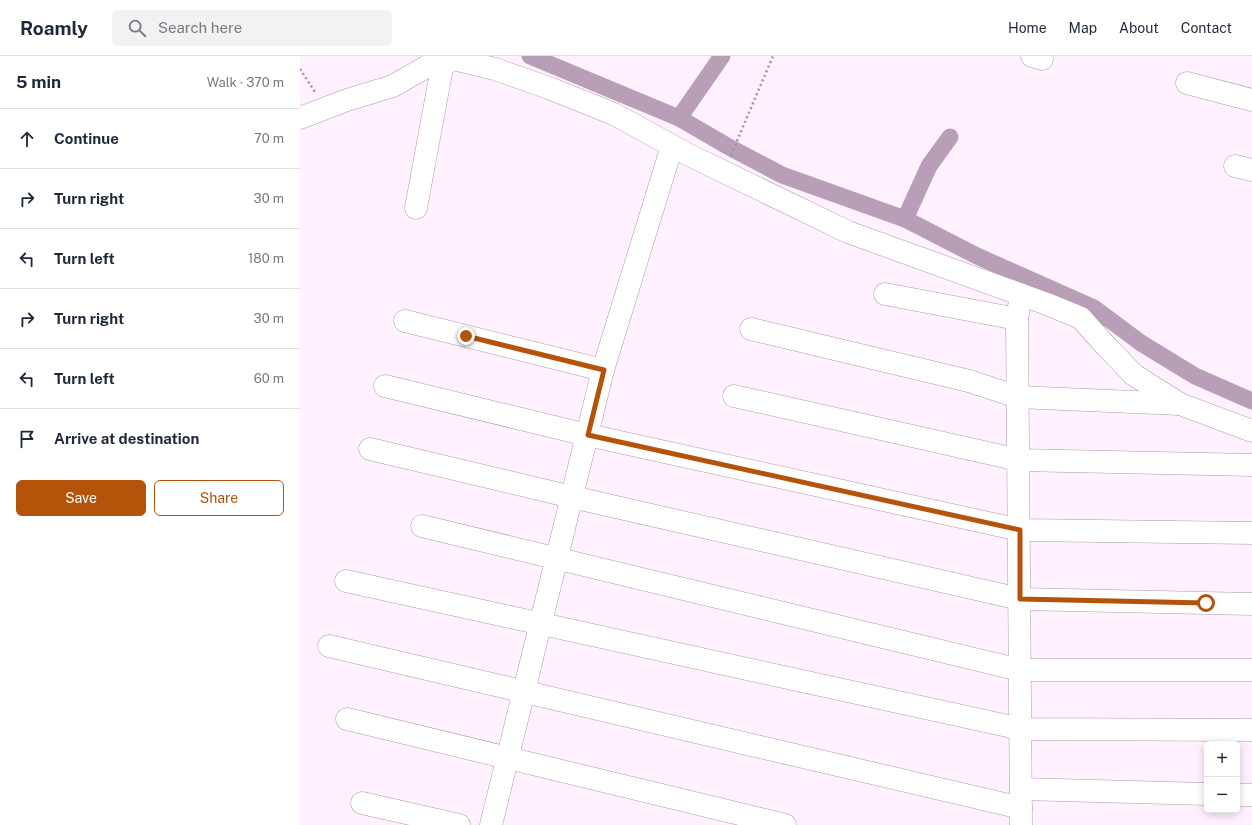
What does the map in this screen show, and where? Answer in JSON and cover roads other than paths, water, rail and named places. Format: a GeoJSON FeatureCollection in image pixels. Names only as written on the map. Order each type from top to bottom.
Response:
{"type":"FeatureCollection","features":[{"type":"Feature","properties":{"kind":"street"},"geometry":{"type":"LineString","coordinates":[[309,114],[347,100],[393,86],[433,63],[458,60],[488,67],[549,88],[614,114],[672,146],[848,232],[1081,318],[1134,375],[1180,404],[1252,431]]}},
{"type":"Feature","properties":{"kind":"street"},"geometry":{"type":"LineString","coordinates":[[416,208],[443,62]]}},
{"type":"Feature","properties":{"kind":"street"},"geometry":{"type":"LineString","coordinates":[[1187,83],[1252,100]]}},
{"type":"Feature","properties":{"kind":"street"},"geometry":{"type":"LineString","coordinates":[[491,825],[604,370],[672,146]]}},
{"type":"Feature","properties":{"kind":"street"},"geometry":{"type":"LineString","coordinates":[[885,294],[1017,319]]}},
{"type":"Feature","properties":{"kind":"street"},"geometry":{"type":"LineString","coordinates":[[1021,295],[1017,319],[1020,530],[1021,807]]}},
{"type":"Feature","properties":{"kind":"street"},"geometry":{"type":"LineString","coordinates":[[405,321],[604,370]]}},
{"type":"Feature","properties":{"kind":"street"},"geometry":{"type":"LineString","coordinates":[[751,329],[969,381],[1018,397],[1180,404]]}},
{"type":"Feature","properties":{"kind":"street"},"geometry":{"type":"LineString","coordinates":[[385,386],[588,435],[1020,530],[1252,533]]}},
{"type":"Feature","properties":{"kind":"street"},"geometry":{"type":"LineString","coordinates":[[734,396],[1019,460],[1252,465]]}},
{"type":"Feature","properties":{"kind":"street"},"geometry":{"type":"LineString","coordinates":[[370,449],[1020,599],[1252,604]]}},
{"type":"Feature","properties":{"kind":"street"},"geometry":{"type":"LineString","coordinates":[[422,526],[1020,670],[1252,670]]}},
{"type":"Feature","properties":{"kind":"street"},"geometry":{"type":"LineString","coordinates":[[346,581],[1020,729],[1252,730]]}},
{"type":"Feature","properties":{"kind":"street"},"geometry":{"type":"LineString","coordinates":[[329,646],[1021,807],[1204,794]]}},
{"type":"Feature","properties":{"kind":"street"},"geometry":{"type":"LineString","coordinates":[[347,719],[785,825]]}},
{"type":"Feature","properties":{"kind":"street"},"geometry":{"type":"LineString","coordinates":[[1240,795],[1252,795]]}},
{"type":"Feature","properties":{"kind":"street"},"geometry":{"type":"LineString","coordinates":[[362,802],[459,825]]}},
{"type":"Feature","properties":{"kind":"waterway"},"geometry":{"type":"LineString","coordinates":[[530,56],[679,118],[782,175],[905,219],[977,256],[1094,308],[1141,343],[1195,376],[1252,401]]}},
{"type":"Feature","properties":{"kind":"waterway"},"geometry":{"type":"LineString","coordinates":[[679,118],[722,56]]}},
{"type":"Feature","properties":{"kind":"waterway"},"geometry":{"type":"LineString","coordinates":[[905,219],[929,166],[950,137]]}}]}
